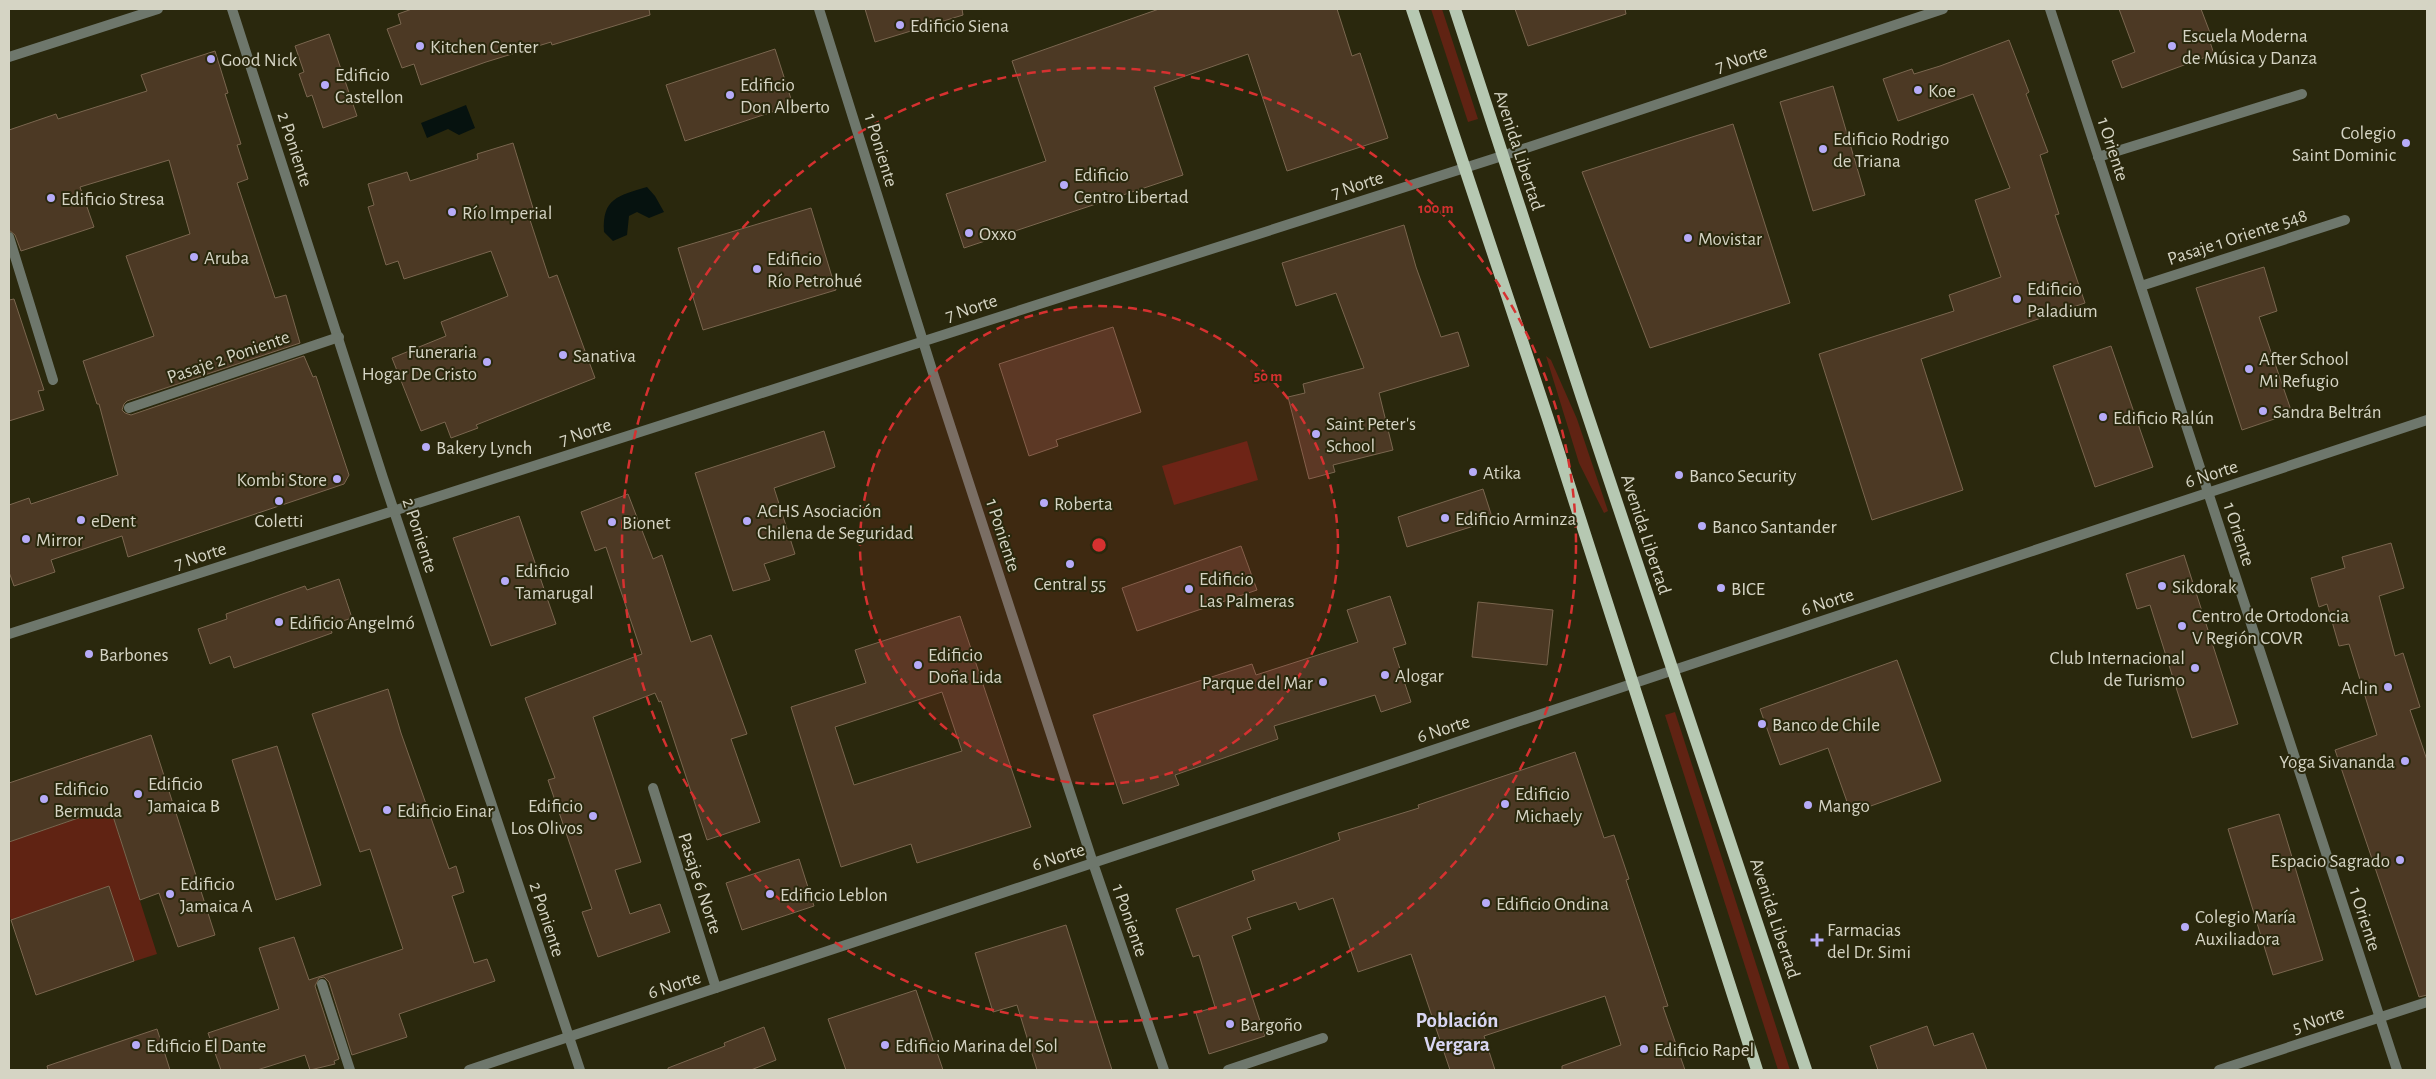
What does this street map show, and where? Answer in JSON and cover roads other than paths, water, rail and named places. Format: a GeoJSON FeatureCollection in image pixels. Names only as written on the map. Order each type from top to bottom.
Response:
{"type":"FeatureCollection","features":[{"type":"Feature","properties":{"kind":"main road"},"geometry":{"type":"LineString","coordinates":[[1412,9],[1634,684],[1758,1070]]}},
{"type":"Feature","properties":{"kind":"main road","name":"Avenida Libertad"},"geometry":{"type":"LineString","coordinates":[[1455,9],[1502,156],[1806,1070]]}},
{"type":"Feature","properties":{"kind":"street"},"geometry":{"type":"LineString","coordinates":[[9,58],[158,9]]}},
{"type":"Feature","properties":{"kind":"street","name":"2 Poniente"},"geometry":{"type":"LineString","coordinates":[[232,9],[580,1070]]}},
{"type":"Feature","properties":{"kind":"street","name":"1 Poniente"},"geometry":{"type":"LineString","coordinates":[[818,9],[923,341],[1093,863],[1164,1070]]}},
{"type":"Feature","properties":{"kind":"street","name":"7 Norte"},"geometry":{"type":"LineString","coordinates":[[9,634],[1502,156],[1943,9]]}},
{"type":"Feature","properties":{"kind":"street","name":"1 Oriente"},"geometry":{"type":"LineString","coordinates":[[2050,9],[2397,1070]]}},
{"type":"Feature","properties":{"kind":"street"},"geometry":{"type":"LineString","coordinates":[[2098,157],[2302,94]]}},
{"type":"Feature","properties":{"kind":"street","name":"Pasaje 1 Oriente 548"},"geometry":{"type":"LineString","coordinates":[[2140,286],[2345,220]]}},
{"type":"Feature","properties":{"kind":"street"},"geometry":{"type":"LineString","coordinates":[[9,237],[54,380]]}},
{"type":"Feature","properties":{"kind":"street","name":"Pasaje 2 Poniente"},"geometry":{"type":"LineString","coordinates":[[129,408],[339,337]]}},
{"type":"Feature","properties":{"kind":"street","name":"6 Norte"},"geometry":{"type":"LineString","coordinates":[[469,1070],[2427,420]]}},
{"type":"Feature","properties":{"kind":"street","name":"Pasaje 6 Norte"},"geometry":{"type":"LineString","coordinates":[[653,788],[716,988]]}},
{"type":"Feature","properties":{"kind":"street"},"geometry":{"type":"LineString","coordinates":[[322,984],[350,1070]]}},
{"type":"Feature","properties":{"kind":"street","name":"5 Norte"},"geometry":{"type":"LineString","coordinates":[[2219,1070],[2427,1002]]}},
{"type":"Feature","properties":{"kind":"street"},"geometry":{"type":"LineString","coordinates":[[1228,1070],[1323,1038]]}},
{"type":"Feature","properties":{"kind":"place","name":"Edificio Siena"},"geometry":{"type":"Point","coordinates":[900,25]}},
{"type":"Feature","properties":{"kind":"place","name":"Kitchen Center"},"geometry":{"type":"Point","coordinates":[420,46]}},
{"type":"Feature","properties":{"kind":"place","name":"Escuela Moderna de Música y Danza"},"geometry":{"type":"Point","coordinates":[2172,46]}},
{"type":"Feature","properties":{"kind":"place","name":"Good Nick"},"geometry":{"type":"Point","coordinates":[211,59]}},
{"type":"Feature","properties":{"kind":"place","name":"Edificio Castellon"},"geometry":{"type":"Point","coordinates":[325,85]}},
{"type":"Feature","properties":{"kind":"place","name":"Koe"},"geometry":{"type":"Point","coordinates":[1918,90]}},
{"type":"Feature","properties":{"kind":"place","name":"Edificio Don Alberto"},"geometry":{"type":"Point","coordinates":[730,95]}},
{"type":"Feature","properties":{"kind":"place","name":"Colegio Saint Dominic"},"geometry":{"type":"Point","coordinates":[2406,143]}},
{"type":"Feature","properties":{"kind":"place","name":"Edificio Rodrigo de Triana"},"geometry":{"type":"Point","coordinates":[1823,149]}},
{"type":"Feature","properties":{"kind":"place","name":"Edificio Centro Libertad"},"geometry":{"type":"Point","coordinates":[1064,185]}},
{"type":"Feature","properties":{"kind":"place","name":"Edificio Stresa"},"geometry":{"type":"Point","coordinates":[51,198]}},
{"type":"Feature","properties":{"kind":"place","name":"Río Imperial"},"geometry":{"type":"Point","coordinates":[452,212]}},
{"type":"Feature","properties":{"kind":"place","name":"Oxxo"},"geometry":{"type":"Point","coordinates":[969,233]}},
{"type":"Feature","properties":{"kind":"place","name":"Movistar"},"geometry":{"type":"Point","coordinates":[1688,238]}},
{"type":"Feature","properties":{"kind":"place","name":"Aruba"},"geometry":{"type":"Point","coordinates":[194,257]}},
{"type":"Feature","properties":{"kind":"place","name":"Edificio Río Petrohué"},"geometry":{"type":"Point","coordinates":[757,269]}},
{"type":"Feature","properties":{"kind":"place","name":"Edificio Paladium"},"geometry":{"type":"Point","coordinates":[2017,299]}},
{"type":"Feature","properties":{"kind":"place","name":"Sanativa"},"geometry":{"type":"Point","coordinates":[563,355]}},
{"type":"Feature","properties":{"kind":"place","name":"Funeraria Hogar De Cristo"},"geometry":{"type":"Point","coordinates":[487,362]}},
{"type":"Feature","properties":{"kind":"place","name":"After School Mi Refugio"},"geometry":{"type":"Point","coordinates":[2249,369]}},
{"type":"Feature","properties":{"kind":"place","name":"Sandra Beltrán"},"geometry":{"type":"Point","coordinates":[2263,411]}},
{"type":"Feature","properties":{"kind":"place","name":"Edificio Ralún"},"geometry":{"type":"Point","coordinates":[2103,417]}},
{"type":"Feature","properties":{"kind":"place","name":"Saint Peter's School"},"geometry":{"type":"Point","coordinates":[1316,434]}},
{"type":"Feature","properties":{"kind":"place","name":"Bakery Lynch"},"geometry":{"type":"Point","coordinates":[426,447]}},
{"type":"Feature","properties":{"kind":"place","name":"Atika"},"geometry":{"type":"Point","coordinates":[1473,472]}},
{"type":"Feature","properties":{"kind":"place","name":"Banco Security"},"geometry":{"type":"Point","coordinates":[1679,475]}},
{"type":"Feature","properties":{"kind":"place","name":"Kombi Store"},"geometry":{"type":"Point","coordinates":[337,479]}},
{"type":"Feature","properties":{"kind":"place","name":"Coletti"},"geometry":{"type":"Point","coordinates":[279,501]}},
{"type":"Feature","properties":{"kind":"place","name":"Roberta"},"geometry":{"type":"Point","coordinates":[1044,503]}},
{"type":"Feature","properties":{"kind":"place","name":"Edificio Arminza"},"geometry":{"type":"Point","coordinates":[1445,518]}},
{"type":"Feature","properties":{"kind":"place","name":"eDent"},"geometry":{"type":"Point","coordinates":[81,520]}},
{"type":"Feature","properties":{"kind":"place","name":"ACHS Asociación Chilena de Seguridad"},"geometry":{"type":"Point","coordinates":[747,521]}},
{"type":"Feature","properties":{"kind":"place","name":"Bionet"},"geometry":{"type":"Point","coordinates":[612,522]}},
{"type":"Feature","properties":{"kind":"place","name":"Banco Santander"},"geometry":{"type":"Point","coordinates":[1702,526]}},
{"type":"Feature","properties":{"kind":"place","name":"Mirror"},"geometry":{"type":"Point","coordinates":[26,539]}},
{"type":"Feature","properties":{"kind":"place","name":"Central 55"},"geometry":{"type":"Point","coordinates":[1070,564]}},
{"type":"Feature","properties":{"kind":"place","name":"Edificio Tamarugal"},"geometry":{"type":"Point","coordinates":[505,581]}},
{"type":"Feature","properties":{"kind":"place","name":"Sikdorak"},"geometry":{"type":"Point","coordinates":[2162,586]}},
{"type":"Feature","properties":{"kind":"place","name":"BICE"},"geometry":{"type":"Point","coordinates":[1721,588]}},
{"type":"Feature","properties":{"kind":"place","name":"Edificio Las Palmeras"},"geometry":{"type":"Point","coordinates":[1189,589]}},
{"type":"Feature","properties":{"kind":"place","name":"Edificio Angelmó"},"geometry":{"type":"Point","coordinates":[279,622]}},
{"type":"Feature","properties":{"kind":"place","name":"Centro de Ortodoncia V Región COVR"},"geometry":{"type":"Point","coordinates":[2182,626]}},
{"type":"Feature","properties":{"kind":"place","name":"Barbones"},"geometry":{"type":"Point","coordinates":[89,654]}},
{"type":"Feature","properties":{"kind":"place","name":"Edificio Doña Lida"},"geometry":{"type":"Point","coordinates":[918,665]}},
{"type":"Feature","properties":{"kind":"place","name":"Club Internacional de Turismo"},"geometry":{"type":"Point","coordinates":[2195,668]}},
{"type":"Feature","properties":{"kind":"place","name":"Alogar"},"geometry":{"type":"Point","coordinates":[1385,675]}},
{"type":"Feature","properties":{"kind":"place","name":"Parque del Mar"},"geometry":{"type":"Point","coordinates":[1323,682]}},
{"type":"Feature","properties":{"kind":"place","name":"Aclin"},"geometry":{"type":"Point","coordinates":[2388,687]}},
{"type":"Feature","properties":{"kind":"place","name":"Banco de Chile"},"geometry":{"type":"Point","coordinates":[1762,724]}},
{"type":"Feature","properties":{"kind":"place","name":"Yoga Sivananda"},"geometry":{"type":"Point","coordinates":[2405,761]}},
{"type":"Feature","properties":{"kind":"place","name":"Edificio Jamaica B"},"geometry":{"type":"Point","coordinates":[138,794]}},
{"type":"Feature","properties":{"kind":"place","name":"Edificio Bermuda"},"geometry":{"type":"Point","coordinates":[44,799]}},
{"type":"Feature","properties":{"kind":"place","name":"Edificio Michaely"},"geometry":{"type":"Point","coordinates":[1505,804]}},
{"type":"Feature","properties":{"kind":"place","name":"Mango"},"geometry":{"type":"Point","coordinates":[1808,805]}},
{"type":"Feature","properties":{"kind":"place","name":"Edificio Einar"},"geometry":{"type":"Point","coordinates":[387,810]}},
{"type":"Feature","properties":{"kind":"place","name":"Edificio Los Olivos"},"geometry":{"type":"Point","coordinates":[593,816]}},
{"type":"Feature","properties":{"kind":"place","name":"Espacio Sagrado"},"geometry":{"type":"Point","coordinates":[2400,860]}},
{"type":"Feature","properties":{"kind":"place","name":"Edificio Jamaica A"},"geometry":{"type":"Point","coordinates":[170,894]}},
{"type":"Feature","properties":{"kind":"place","name":"Edificio Leblon"},"geometry":{"type":"Point","coordinates":[770,894]}},
{"type":"Feature","properties":{"kind":"place","name":"Edificio Ondina"},"geometry":{"type":"Point","coordinates":[1486,903]}},
{"type":"Feature","properties":{"kind":"place","name":"Colegio María Auxiliadora"},"geometry":{"type":"Point","coordinates":[2185,927]}},
{"type":"Feature","properties":{"kind":"place","name":"Farmacias del Dr. Simi"},"geometry":{"type":"Point","coordinates":[1817,940]}},
{"type":"Feature","properties":{"kind":"place","name":"Bargoño"},"geometry":{"type":"Point","coordinates":[1230,1024]}},
{"type":"Feature","properties":{"kind":"place","name":"Edificio El Dante"},"geometry":{"type":"Point","coordinates":[136,1045]}},
{"type":"Feature","properties":{"kind":"place","name":"Edificio Marina del Sol"},"geometry":{"type":"Point","coordinates":[885,1045]}},
{"type":"Feature","properties":{"kind":"place","name":"Edificio Rapel"},"geometry":{"type":"Point","coordinates":[1644,1049]}},
{"type":"Feature","properties":{"kind":"district","name":"Población Vergara"},"geometry":{"type":"Point","coordinates":[1457,1032]}}]}
